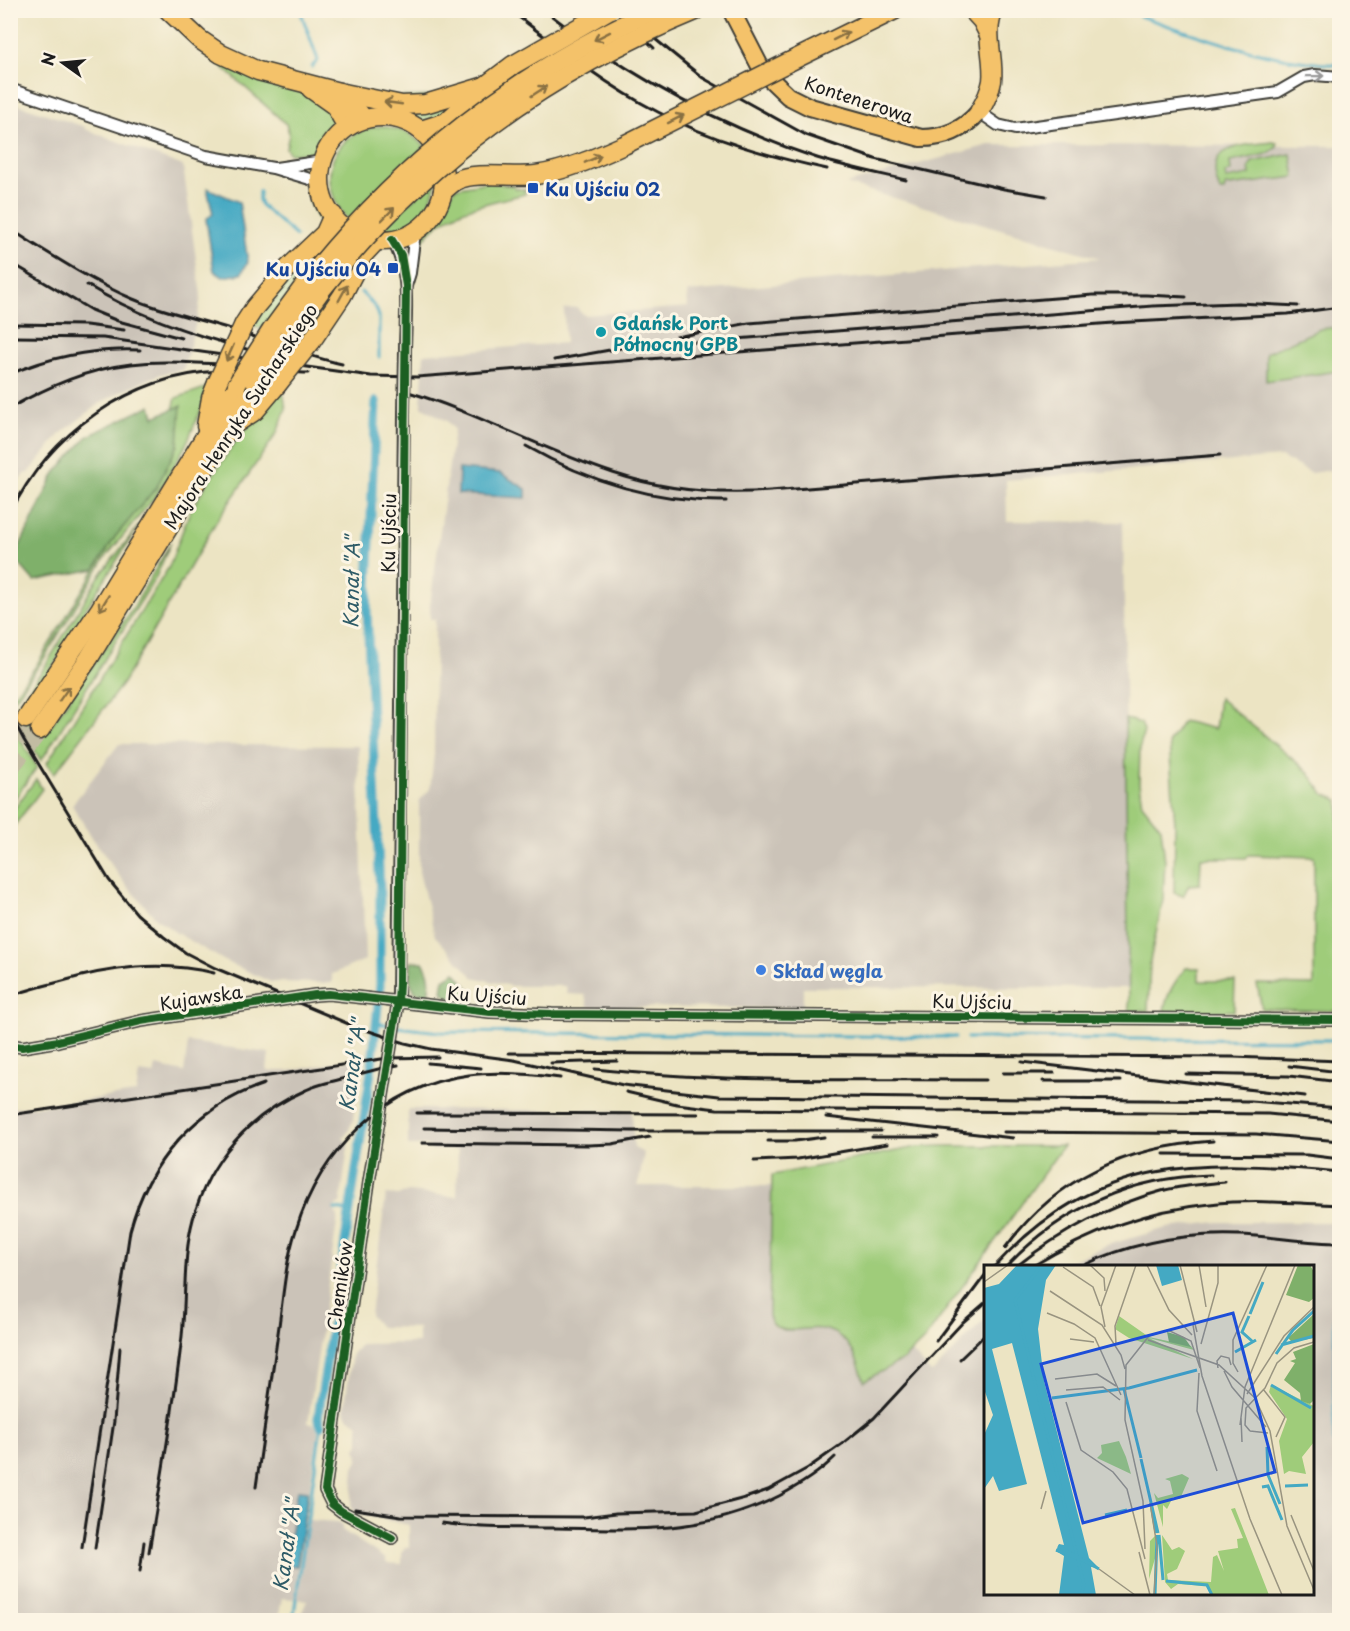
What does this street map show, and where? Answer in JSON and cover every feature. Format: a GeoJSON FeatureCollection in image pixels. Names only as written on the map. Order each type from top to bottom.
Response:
{"type":"FeatureCollection","features":[{"type":"Feature","properties":{"kind":"highway"},"geometry":{"type":"LineString","coordinates":[[168,10],[199,39],[228,58],[258,71],[301,84],[402,105],[425,104],[485,86]]}},
{"type":"Feature","properties":{"kind":"highway"},"geometry":{"type":"LineString","coordinates":[[421,130],[446,122],[485,86],[513,65],[609,10]]}},
{"type":"Feature","properties":{"kind":"highway","name":"Majora Henryka Sucharskiego"},"geometry":{"type":"LineString","coordinates":[[280,334],[256,384],[88,658],[33,725],[86,631],[237,384],[280,334],[315,284],[331,252],[373,206],[424,157],[490,104],[564,56],[655,10]]}},
{"type":"Feature","properties":{"kind":"highway","name":"Majora Henryka Sucharskiego"},"geometry":{"type":"LineString","coordinates":[[315,284],[363,240],[401,200],[488,126],[546,86],[594,58],[698,10]]}},
{"type":"Feature","properties":{"kind":"highway"},"geometry":{"type":"LineString","coordinates":[[443,191],[457,180],[467,176],[512,177],[561,170],[586,163],[895,10]]}},
{"type":"Feature","properties":{"kind":"highway"},"geometry":{"type":"LineString","coordinates":[[972,10],[982,21],[988,33]]}},
{"type":"Feature","properties":{"kind":"highway"},"geometry":{"type":"LineString","coordinates":[[979,112],[988,95],[992,80],[988,33],[990,18],[994,10]]}},
{"type":"Feature","properties":{"kind":"highway"},"geometry":{"type":"LineString","coordinates":[[301,84],[335,106],[347,127]]}},
{"type":"Feature","properties":{"kind":"highway"},"geometry":{"type":"LineString","coordinates":[[339,92],[364,119]]}},
{"type":"Feature","properties":{"kind":"highway"},"geometry":{"type":"LineString","coordinates":[[228,429],[255,411],[311,342],[342,296],[363,255],[384,240],[415,232],[431,216],[443,191],[444,174],[440,157],[437,149],[421,130],[400,120],[364,119],[347,127],[332,144],[323,161],[321,182],[325,202],[346,229],[355,234],[384,240]]}},
{"type":"Feature","properties":{"kind":"highway"},"geometry":{"type":"LineString","coordinates":[[203,439],[217,383],[244,324],[255,307],[287,269],[325,234],[333,215]]}},
{"type":"Feature","properties":{"kind":"main road","name":"Kontenerowa"},"geometry":{"type":"LineString","coordinates":[[731,10],[759,66],[769,80],[788,96],[810,107],[921,138],[933,138],[956,131],[979,112]]}},
{"type":"Feature","properties":{"kind":"street"},"geometry":{"type":"LineString","coordinates":[[979,112],[998,125],[1015,129],[1278,92],[1292,82],[1315,75],[1340,77]]}},
{"type":"Feature","properties":{"kind":"street"},"geometry":{"type":"LineString","coordinates":[[10,88],[206,156],[273,168],[321,182]]}},
{"type":"Feature","properties":{"kind":"street"},"geometry":{"type":"LineString","coordinates":[[273,168],[323,161]]}},
{"type":"Feature","properties":{"kind":"street","name":"Ku Ujściu"},"geometry":{"type":"LineString","coordinates":[[415,232],[410,273],[406,286],[398,1002],[486,1011],[552,1014],[1340,1020]]}},
{"type":"Feature","properties":{"kind":"street","name":"Ku Ujściu"},"geometry":{"type":"LineString","coordinates":[[384,240],[401,255],[402,273],[406,286]]}},
{"type":"Feature","properties":{"kind":"street","name":"Kujawska"},"geometry":{"type":"LineString","coordinates":[[10,1045],[22,1047],[141,1022],[315,995],[398,1002]]}},
{"type":"Feature","properties":{"kind":"street","name":"Chemików"},"geometry":{"type":"LineString","coordinates":[[392,1539],[341,1511],[332,1504],[325,1490],[369,1182],[398,1002]]}},
{"type":"Feature","properties":{"kind":"shaded area"},"geometry":{"type":"Polygon","coordinates":[[[11,102],[85,127],[85,129],[183,166],[201,295],[183,370],[161,374],[100,403],[59,435],[28,474],[25,473],[18,481],[11,496],[11,102]]]}},
{"type":"Feature","properties":{"kind":"shaded area"},"geometry":{"type":"Polygon","coordinates":[[[989,145],[1339,146],[1339,469],[1311,473],[1281,457],[1006,480],[1007,521],[1123,522],[1129,988],[803,987],[803,1008],[588,1007],[585,995],[567,994],[566,986],[511,986],[473,977],[435,936],[419,872],[419,801],[430,789],[434,755],[435,619],[430,619],[430,605],[454,429],[447,421],[421,406],[424,354],[565,343],[564,309],[577,307],[585,315],[688,307],[687,292],[1100,258],[846,184],[989,145]]]}},
{"type":"Feature","properties":{"kind":"shaded area"},"geometry":{"type":"Polygon","coordinates":[[[119,744],[358,746],[365,960],[332,974],[332,983],[271,982],[225,961],[175,932],[156,918],[125,884],[72,805],[119,744]]]}},
{"type":"Feature","properties":{"kind":"shaded area"},"geometry":{"type":"Polygon","coordinates":[[[188,1042],[269,1053],[267,1071],[288,1071],[357,1059],[358,1078],[353,1120],[343,1138],[348,1143],[348,1147],[340,1204],[335,1206],[335,1213],[338,1215],[308,1423],[315,1425],[318,1431],[294,1599],[282,1598],[278,1620],[11,1619],[10,1108],[136,1093],[139,1073],[154,1075],[156,1066],[184,1072],[188,1042]]]}},
{"type":"Feature","properties":{"kind":"shaded area"},"geometry":{"type":"Polygon","coordinates":[[[408,1109],[632,1111],[634,1148],[644,1153],[638,1186],[772,1186],[769,1316],[771,1324],[779,1330],[825,1329],[833,1333],[852,1350],[864,1381],[903,1360],[912,1352],[931,1373],[933,1372],[984,1320],[984,1595],[1314,1595],[1314,1265],[1062,1265],[1107,1245],[1167,1228],[1218,1222],[1339,1222],[1339,1620],[300,1620],[307,1600],[298,1599],[309,1520],[342,1524],[342,1530],[386,1559],[386,1563],[402,1564],[402,1552],[405,1547],[409,1547],[409,1525],[355,1513],[351,1506],[354,1468],[359,1459],[356,1448],[359,1444],[359,1424],[348,1417],[344,1411],[352,1354],[361,1344],[418,1343],[418,1328],[380,1327],[370,1315],[386,1194],[398,1195],[409,1192],[457,1197],[458,1150],[430,1150],[430,1146],[408,1146],[408,1109]]]}},
{"type":"Feature","properties":{"kind":"green space"},"geometry":{"type":"Polygon","coordinates":[[[198,45],[318,97],[337,124],[319,153],[309,161],[306,154],[289,153],[286,148],[289,135],[286,124],[198,45]]]}},
{"type":"Feature","properties":{"kind":"green space"},"geometry":{"type":"Polygon","coordinates":[[[466,95],[448,115],[421,122],[394,112],[367,111],[351,98],[466,95]]]}},
{"type":"Feature","properties":{"kind":"green space"},"geometry":{"type":"Polygon","coordinates":[[[383,126],[407,132],[425,146],[349,221],[338,206],[332,191],[330,175],[333,161],[339,148],[350,137],[365,130],[383,126]]]}},
{"type":"Feature","properties":{"kind":"green space"},"geometry":{"type":"Polygon","coordinates":[[[1277,143],[1277,147],[1267,154],[1230,162],[1231,172],[1225,173],[1226,179],[1250,175],[1249,168],[1252,162],[1291,154],[1295,177],[1226,185],[1224,191],[1220,191],[1215,176],[1215,164],[1219,156],[1236,147],[1277,143]]]}},
{"type":"Feature","properties":{"kind":"green space"},"geometry":{"type":"Polygon","coordinates":[[[436,177],[431,199],[419,216],[402,228],[379,232],[436,177]]]}},
{"type":"Feature","properties":{"kind":"green space"},"geometry":{"type":"Polygon","coordinates":[[[305,182],[312,188],[320,202],[325,217],[320,223],[311,205],[305,182]]]}},
{"type":"Feature","properties":{"kind":"green space"},"geometry":{"type":"Polygon","coordinates":[[[487,182],[514,186],[514,188],[525,190],[525,194],[478,205],[450,217],[427,236],[417,250],[419,238],[436,221],[455,188],[487,182]]]}},
{"type":"Feature","properties":{"kind":"green space"},"geometry":{"type":"Polygon","coordinates":[[[330,242],[264,329],[249,325],[260,307],[321,244],[330,242]]]}},
{"type":"Feature","properties":{"kind":"green space"},"geometry":{"type":"Polygon","coordinates":[[[355,259],[305,340],[295,338],[355,259]]]}},
{"type":"Feature","properties":{"kind":"green space"},"geometry":{"type":"Polygon","coordinates":[[[1339,327],[1339,371],[1266,381],[1266,353],[1320,329],[1339,327]]]}},
{"type":"Feature","properties":{"kind":"green space"},"geometry":{"type":"Polygon","coordinates":[[[282,385],[286,409],[277,433],[216,522],[123,683],[54,774],[47,763],[169,567],[190,511],[235,443],[282,385]]]}},
{"type":"Feature","properties":{"kind":"green space"},"geometry":{"type":"Polygon","coordinates":[[[211,386],[185,447],[158,493],[105,558],[43,660],[15,699],[13,696],[36,666],[115,537],[156,488],[178,445],[180,406],[173,409],[176,398],[211,386]]]}},
{"type":"Feature","properties":{"kind":"green space"},"geometry":{"type":"Polygon","coordinates":[[[151,405],[154,417],[181,406],[178,445],[156,488],[115,537],[95,569],[34,581],[14,558],[55,473],[88,436],[151,405]]]}},
{"type":"Feature","properties":{"kind":"green space"},"geometry":{"type":"Polygon","coordinates":[[[140,524],[20,715],[45,734],[133,608],[171,542],[156,577],[41,761],[12,712],[44,668],[98,578],[140,524]]]}},
{"type":"Feature","properties":{"kind":"green space"},"geometry":{"type":"Polygon","coordinates":[[[1219,698],[1307,771],[1324,794],[1339,800],[1339,852],[1334,864],[1340,871],[1339,1011],[1262,1009],[1257,984],[1314,985],[1314,857],[1249,855],[1246,858],[1201,858],[1200,884],[1189,885],[1183,896],[1174,893],[1175,824],[1169,742],[1183,721],[1215,729],[1219,698]]]}},
{"type":"Feature","properties":{"kind":"green space"},"geometry":{"type":"Polygon","coordinates":[[[1125,719],[1141,723],[1144,731],[1140,746],[1139,784],[1142,804],[1161,828],[1165,861],[1163,900],[1150,961],[1148,1011],[1129,1011],[1125,719]]]}},
{"type":"Feature","properties":{"kind":"green space"},"geometry":{"type":"Polygon","coordinates":[[[10,721],[37,767],[11,804],[10,804],[10,721]]]}},
{"type":"Feature","properties":{"kind":"green space"},"geometry":{"type":"Polygon","coordinates":[[[36,779],[42,789],[11,830],[11,813],[36,779]]]}},
{"type":"Feature","properties":{"kind":"green space"},"geometry":{"type":"Polygon","coordinates":[[[411,961],[423,962],[425,966],[429,978],[428,995],[415,992],[410,981],[411,961]]]}},
{"type":"Feature","properties":{"kind":"green space"},"geometry":{"type":"Polygon","coordinates":[[[1186,968],[1199,968],[1199,981],[1235,981],[1234,1011],[1164,1011],[1172,988],[1186,968]]]}},
{"type":"Feature","properties":{"kind":"green space"},"geometry":{"type":"Polygon","coordinates":[[[455,972],[471,991],[470,1000],[451,998],[442,991],[444,979],[455,972]]]}},
{"type":"Feature","properties":{"kind":"green space"},"geometry":{"type":"Polygon","coordinates":[[[1063,1146],[925,1339],[903,1360],[864,1381],[852,1350],[835,1333],[819,1328],[785,1330],[773,1324],[769,1316],[772,1175],[917,1147],[1063,1146]]]}},
{"type":"Feature","properties":{"kind":"water"},"geometry":{"type":"Polygon","coordinates":[[[207,188],[239,202],[248,262],[241,274],[223,277],[214,271],[206,219],[213,214],[207,188]]]}},
{"type":"Feature","properties":{"kind":"water"},"geometry":{"type":"Polygon","coordinates":[[[459,469],[500,473],[526,489],[526,498],[458,494],[459,469]]]}},
{"type":"Feature","properties":{"kind":"water"},"geometry":{"type":"Polygon","coordinates":[[[297,1490],[308,1491],[297,1566],[286,1565],[297,1490]]]}},
{"type":"Feature","properties":{"kind":"waterway","name":"Kanał \"A\""},"geometry":{"type":"LineString","coordinates":[[300,10],[318,60],[312,67]]}},
{"type":"Feature","properties":{"kind":"waterway"},"geometry":{"type":"LineString","coordinates":[[1140,16],[1238,48],[1289,59],[1340,65]]}},
{"type":"Feature","properties":{"kind":"waterway","name":"Kanał \"A\""},"geometry":{"type":"LineString","coordinates":[[259,191],[262,206],[296,236]]}},
{"type":"Feature","properties":{"kind":"waterway","name":"Kanał \"A\""},"geometry":{"type":"LineString","coordinates":[[361,292],[376,308],[379,316],[379,357]]}},
{"type":"Feature","properties":{"kind":"waterway","name":"Kanał \"A\""},"geometry":{"type":"LineString","coordinates":[[321,1426],[318,1418],[372,1065],[380,985],[380,891],[367,611],[376,401]]}},
{"type":"Feature","properties":{"kind":"waterway"},"geometry":{"type":"LineString","coordinates":[[377,1023],[390,1025]]}},
{"type":"Feature","properties":{"kind":"waterway"},"geometry":{"type":"LineString","coordinates":[[397,1027],[440,1032],[956,1037]]}},
{"type":"Feature","properties":{"kind":"waterway"},"geometry":{"type":"LineString","coordinates":[[967,1038],[1340,1040]]}},
{"type":"Feature","properties":{"kind":"waterway"},"geometry":{"type":"LineString","coordinates":[[335,1209],[349,1211]]}},
{"type":"Feature","properties":{"kind":"waterway"},"geometry":{"type":"LineString","coordinates":[[1334,1444],[1335,1258]]}},
{"type":"Feature","properties":{"kind":"waterway","name":"Kanał \"A\""},"geometry":{"type":"LineString","coordinates":[[293,1620],[321,1426]]}},
{"type":"Feature","properties":{"kind":"tunnel"},"geometry":{"type":"LineString","coordinates":[[10,739],[26,719]]}},
{"type":"Feature","properties":{"kind":"tunnel"},"geometry":{"type":"LineString","coordinates":[[10,768],[40,730]]}},
{"type":"Feature","properties":{"kind":"railway"},"geometry":{"type":"LineString","coordinates":[[510,10],[600,77],[658,112],[698,131],[740,146],[827,169]]}},
{"type":"Feature","properties":{"kind":"railway"},"geometry":{"type":"LineString","coordinates":[[544,10],[575,34],[640,77],[709,114],[780,145],[817,158],[906,180]]}},
{"type":"Feature","properties":{"kind":"railway"},"geometry":{"type":"LineString","coordinates":[[615,10],[654,48]]}},
{"type":"Feature","properties":{"kind":"railway"},"geometry":{"type":"LineString","coordinates":[[629,10],[655,39],[703,78],[806,135],[875,159],[1004,189],[1046,196]]}},
{"type":"Feature","properties":{"kind":"railway"},"geometry":{"type":"LineString","coordinates":[[10,229],[85,275],[133,299],[342,364]]}},
{"type":"Feature","properties":{"kind":"railway"},"geometry":{"type":"LineString","coordinates":[[10,262],[91,310],[118,321],[181,338]]}},
{"type":"Feature","properties":{"kind":"railway"},"geometry":{"type":"LineString","coordinates":[[87,285],[166,324],[250,350]]}},
{"type":"Feature","properties":{"kind":"railway"},"geometry":{"type":"LineString","coordinates":[[676,337],[749,323],[1093,295],[1186,297]]}},
{"type":"Feature","properties":{"kind":"railway"},"geometry":{"type":"LineString","coordinates":[[554,360],[621,348],[1153,306],[1238,303],[1298,306]]}},
{"type":"Feature","properties":{"kind":"railway"},"geometry":{"type":"LineString","coordinates":[[13,337],[103,338],[371,376],[417,377],[1113,323],[1288,314],[1340,307]]}},
{"type":"Feature","properties":{"kind":"railway"},"geometry":{"type":"LineString","coordinates":[[10,324],[86,325],[124,330]]}},
{"type":"Feature","properties":{"kind":"railway"},"geometry":{"type":"LineString","coordinates":[[10,374],[42,362],[74,354],[107,350],[140,350]]}},
{"type":"Feature","properties":{"kind":"railway"},"geometry":{"type":"LineString","coordinates":[[10,408],[69,380],[115,366],[154,362],[224,364]]}},
{"type":"Feature","properties":{"kind":"railway"},"geometry":{"type":"LineString","coordinates":[[10,514],[27,485],[47,458],[70,434],[96,414],[124,397],[155,384],[187,375],[220,371],[308,373]]}},
{"type":"Feature","properties":{"kind":"railway"},"geometry":{"type":"LineString","coordinates":[[405,391],[458,409],[613,473],[652,484],[710,492],[770,491],[1220,455]]}},
{"type":"Feature","properties":{"kind":"railway"},"geometry":{"type":"LineString","coordinates":[[526,446],[574,470],[648,494],[726,501]]}},
{"type":"Feature","properties":{"kind":"railway"},"geometry":{"type":"LineString","coordinates":[[10,714],[109,880],[137,914],[164,937],[186,953],[215,968],[351,1025],[405,1043],[431,1049],[514,1060],[623,1085],[719,1096],[1250,1101],[1340,1108]]}},
{"type":"Feature","properties":{"kind":"railway"},"geometry":{"type":"LineString","coordinates":[[10,996],[34,988],[117,969],[155,966],[214,973]]}},
{"type":"Feature","properties":{"kind":"railway"},"geometry":{"type":"LineString","coordinates":[[509,1053],[1233,1057],[1340,1061]]}},
{"type":"Feature","properties":{"kind":"railway"},"geometry":{"type":"LineString","coordinates":[[10,1115],[388,1058],[438,1057]]}},
{"type":"Feature","properties":{"kind":"railway"},"geometry":{"type":"LineString","coordinates":[[551,1063],[617,1061]]}},
{"type":"Feature","properties":{"kind":"railway"},"geometry":{"type":"LineString","coordinates":[[1022,1062],[1305,1096]]}},
{"type":"Feature","properties":{"kind":"railway"},"geometry":{"type":"LineString","coordinates":[[428,1063],[481,1068]]}},
{"type":"Feature","properties":{"kind":"railway"},"geometry":{"type":"LineString","coordinates":[[149,1552],[179,1363],[190,1233],[200,1198],[210,1177],[234,1141],[267,1112],[286,1100],[320,1085],[398,1065]]}},
{"type":"Feature","properties":{"kind":"railway"},"geometry":{"type":"LineString","coordinates":[[1289,1066],[1340,1072]]}},
{"type":"Feature","properties":{"kind":"railway"},"geometry":{"type":"LineString","coordinates":[[595,1069],[741,1078],[985,1080]]}},
{"type":"Feature","properties":{"kind":"railway"},"geometry":{"type":"LineString","coordinates":[[256,1487],[289,1255],[307,1201],[321,1174],[339,1149],[383,1108],[409,1093],[438,1082],[469,1075],[492,1073],[560,1078]]}},
{"type":"Feature","properties":{"kind":"railway"},"geometry":{"type":"LineString","coordinates":[[1003,1073],[1054,1073]]}},
{"type":"Feature","properties":{"kind":"railway"},"geometry":{"type":"LineString","coordinates":[[1186,1074],[1289,1076],[1340,1082]]}},
{"type":"Feature","properties":{"kind":"railway"},"geometry":{"type":"LineString","coordinates":[[1043,1081],[1121,1081]]}},
{"type":"Feature","properties":{"kind":"railway"},"geometry":{"type":"LineString","coordinates":[[82,1547],[130,1231],[138,1206],[162,1160],[196,1122],[239,1094],[264,1084]]}},
{"type":"Feature","properties":{"kind":"railway"},"geometry":{"type":"LineString","coordinates":[[626,1092],[677,1104],[717,1109],[1268,1114],[1340,1121]]}},
{"type":"Feature","properties":{"kind":"railway"},"geometry":{"type":"LineString","coordinates":[[417,1113],[698,1114]]}},
{"type":"Feature","properties":{"kind":"railway"},"geometry":{"type":"LineString","coordinates":[[826,1117],[1013,1138]]}},
{"type":"Feature","properties":{"kind":"railway"},"geometry":{"type":"LineString","coordinates":[[424,1128],[881,1131]]}},
{"type":"Feature","properties":{"kind":"railway"},"geometry":{"type":"LineString","coordinates":[[1004,1132],[1256,1134],[1340,1141]]}},
{"type":"Feature","properties":{"kind":"railway"},"geometry":{"type":"LineString","coordinates":[[422,1143],[588,1145],[612,1144],[650,1137]]}},
{"type":"Feature","properties":{"kind":"railway"},"geometry":{"type":"LineString","coordinates":[[768,1141],[795,1141],[824,1137]]}},
{"type":"Feature","properties":{"kind":"railway"},"geometry":{"type":"LineString","coordinates":[[872,1137],[938,1137]]}},
{"type":"Feature","properties":{"kind":"railway"},"geometry":{"type":"LineString","coordinates":[[1005,1248],[1048,1202],[1071,1184],[1096,1170],[1151,1150],[1213,1141]]}},
{"type":"Feature","properties":{"kind":"railway"},"geometry":{"type":"LineString","coordinates":[[754,1161],[798,1159],[887,1144]]}},
{"type":"Feature","properties":{"kind":"railway"},"geometry":{"type":"LineString","coordinates":[[1164,1154],[1307,1155],[1340,1159]]}},
{"type":"Feature","properties":{"kind":"railway"},"geometry":{"type":"LineString","coordinates":[[996,1265],[1034,1229],[1073,1202],[1112,1184],[1153,1172],[1196,1167],[1241,1166],[1340,1172]]}},
{"type":"Feature","properties":{"kind":"railway"},"geometry":{"type":"LineString","coordinates":[[1008,1265],[1051,1228],[1074,1212],[1099,1200],[1125,1189],[1153,1182],[1211,1175]]}},
{"type":"Feature","properties":{"kind":"railway"},"geometry":{"type":"LineString","coordinates":[[1018,1265],[1050,1242],[1087,1220],[1126,1203],[1172,1188],[1225,1182]]}},
{"type":"Feature","properties":{"kind":"railway"},"geometry":{"type":"LineString","coordinates":[[1035,1265],[1096,1233],[1141,1218],[1187,1207],[1242,1202],[1340,1205]]}},
{"type":"Feature","properties":{"kind":"railway"},"geometry":{"type":"LineString","coordinates":[[1084,1265],[1119,1251],[1158,1241],[1198,1236],[1251,1236],[1340,1243]]}},
{"type":"Feature","properties":{"kind":"railway"},"geometry":{"type":"LineString","coordinates":[[936,1341],[984,1277]]}},
{"type":"Feature","properties":{"kind":"railway"},"geometry":{"type":"LineString","coordinates":[[355,1509],[401,1516],[584,1517],[616,1513],[696,1511],[745,1498],[768,1490],[808,1468],[874,1418],[963,1322],[984,1304]]}},
{"type":"Feature","properties":{"kind":"railway"},"geometry":{"type":"LineString","coordinates":[[960,1359],[984,1336]]}},
{"type":"Feature","properties":{"kind":"railway"},"geometry":{"type":"LineString","coordinates":[[95,1548],[114,1421],[120,1348]]}},
{"type":"Feature","properties":{"kind":"railway"},"geometry":{"type":"LineString","coordinates":[[442,1523],[484,1527],[615,1529],[696,1524],[751,1509],[779,1496],[808,1479],[835,1457]]}},
{"type":"Feature","properties":{"kind":"railway"},"geometry":{"type":"LineString","coordinates":[[140,1571],[144,1542]]}},
{"type":"Feature","properties":{"kind":"cycle path"},"geometry":{"type":"LineString","coordinates":[[392,240],[401,255],[406,286],[398,1002],[369,1182],[325,1490],[332,1504],[341,1511],[392,1538]]}},
{"type":"Feature","properties":{"kind":"cycle path"},"geometry":{"type":"LineString","coordinates":[[10,1045],[22,1047],[58,1041],[141,1021],[329,994],[490,1012],[552,1014],[1340,1020]]}},
{"type":"Feature","properties":{"kind":"place","name":"Ku Ujściu 02"},"geometry":{"type":"Point","coordinates":[533,188]}},
{"type":"Feature","properties":{"kind":"place","name":"Ku Ujściu 04"},"geometry":{"type":"Point","coordinates":[393,268]}},
{"type":"Feature","properties":{"kind":"place","name":"Gdańsk Port Północny GPB"},"geometry":{"type":"Point","coordinates":[601,332]}},
{"type":"Feature","properties":{"kind":"place","name":"Skład węgla"},"geometry":{"type":"Point","coordinates":[761,970]}}]}
